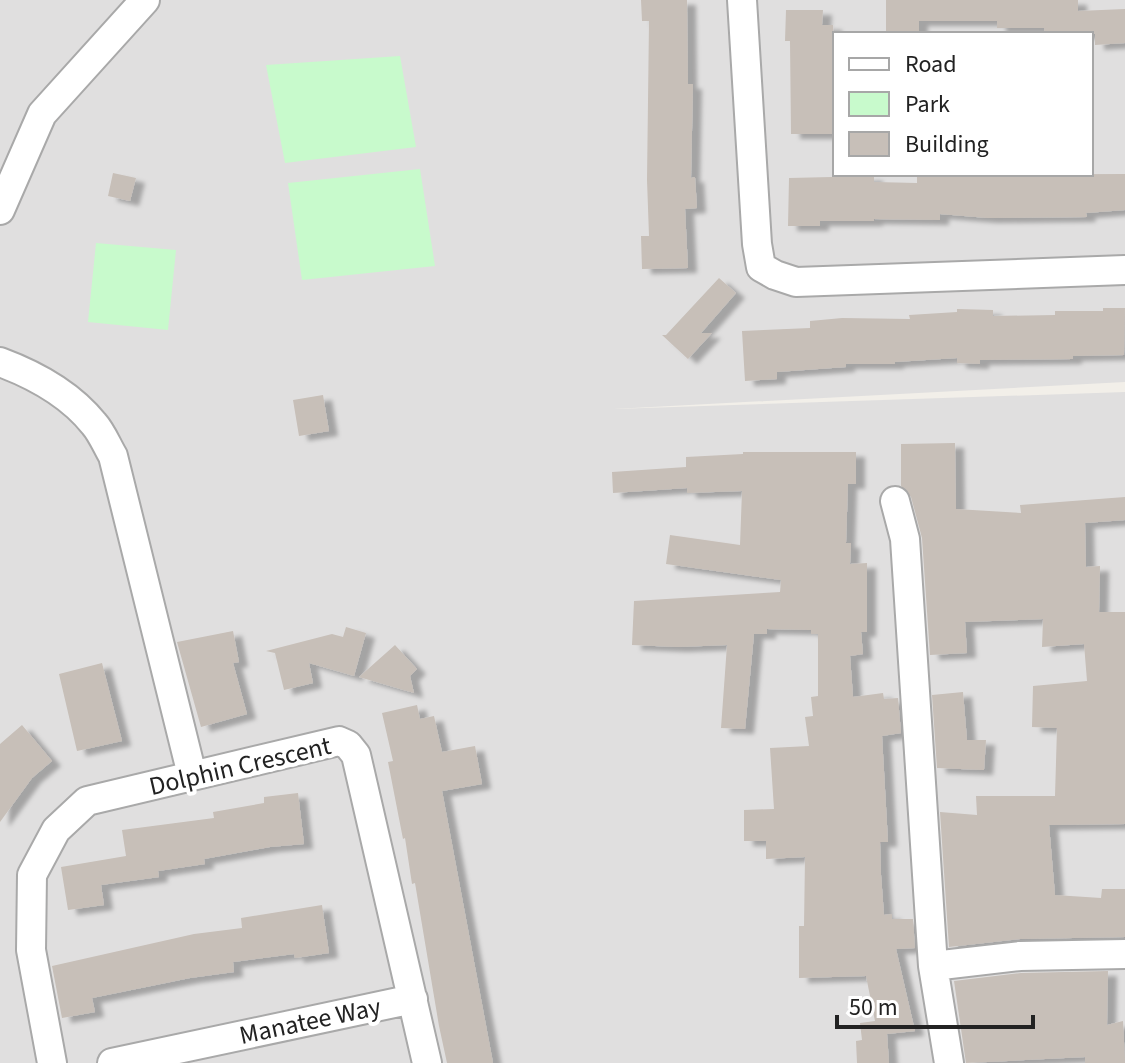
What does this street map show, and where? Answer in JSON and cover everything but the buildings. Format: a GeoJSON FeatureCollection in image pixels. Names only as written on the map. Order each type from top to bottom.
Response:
{"type":"FeatureCollection","features":[{"type":"Feature","properties":{"kind":"street"},"geometry":{"type":"LineString","coordinates":[[0,210],[42,114],[145,0]]}},
{"type":"Feature","properties":{"kind":"street"},"geometry":{"type":"LineString","coordinates":[[742,0],[761,267],[796,282],[1125,270]]}},
{"type":"Feature","properties":{"kind":"street"},"geometry":{"type":"LineString","coordinates":[[0,362],[61,393],[94,424],[113,456],[192,775]]}},
{"type":"Feature","properties":{"kind":"street"},"geometry":{"type":"LineString","coordinates":[[895,501],[905,539],[933,966],[949,1063]]}},
{"type":"Feature","properties":{"kind":"street","name":"Dolphin Crescent"},"geometry":{"type":"LineString","coordinates":[[52,1063],[31,950],[32,875],[56,830],[87,801],[339,741],[348,745],[356,755],[427,1063]]}},
{"type":"Feature","properties":{"kind":"street"},"geometry":{"type":"LineString","coordinates":[[933,966],[1020,956],[1125,954]]}},
{"type":"Feature","properties":{"kind":"street","name":"Manatee Way"},"geometry":{"type":"LineString","coordinates":[[112,1063],[413,999]]}},
{"type":"Feature","properties":{"kind":"shaded area"},"geometry":{"type":"Polygon","coordinates":[[[0,0],[1125,0],[1125,382],[614,409],[1125,392],[1125,1063],[0,1063],[0,0]]]}},
{"type":"Feature","properties":{"kind":"green space"},"geometry":{"type":"Polygon","coordinates":[[[400,56],[416,147],[285,163],[266,65],[400,56]]]}},
{"type":"Feature","properties":{"kind":"green space"},"geometry":{"type":"Polygon","coordinates":[[[420,169],[435,266],[302,280],[288,183],[420,169]]]}},
{"type":"Feature","properties":{"kind":"green space"},"geometry":{"type":"Polygon","coordinates":[[[96,243],[176,250],[168,330],[88,322],[96,243]]]}}]}
